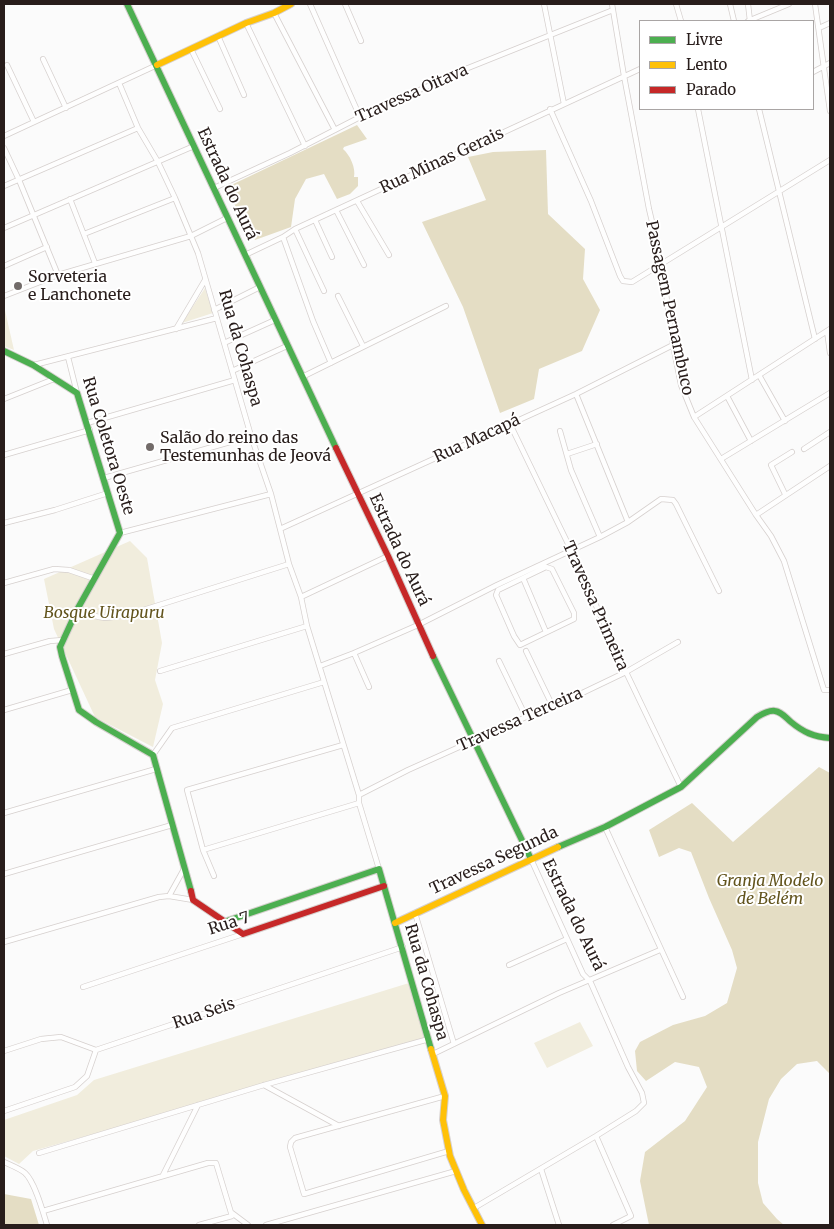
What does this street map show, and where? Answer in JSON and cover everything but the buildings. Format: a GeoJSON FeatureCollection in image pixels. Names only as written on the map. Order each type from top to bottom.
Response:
{"type":"FeatureCollection","features":[{"type":"Feature","properties":{"kind":"street","name":"Estrada do Aurá"},"geometry":{"type":"LineString","coordinates":[[128,4],[287,346],[388,556],[418,624],[531,859],[583,974],[590,981],[628,1067],[642,1093],[644,1101],[642,1107],[596,1136]]}},
{"type":"Feature","properties":{"kind":"street"},"geometry":{"type":"LineString","coordinates":[[4,136],[66,108],[77,100],[119,83],[246,23],[274,14],[291,4]]}},
{"type":"Feature","properties":{"kind":"street"},"geometry":{"type":"LineString","coordinates":[[310,4],[360,117]]}},
{"type":"Feature","properties":{"kind":"street"},"geometry":{"type":"LineString","coordinates":[[345,4],[361,41]]}},
{"type":"Feature","properties":{"kind":"street"},"geometry":{"type":"LineString","coordinates":[[544,4],[564,104]]}},
{"type":"Feature","properties":{"kind":"street","name":"Passagem Pernambuco"},"geometry":{"type":"LineString","coordinates":[[612,4],[649,209],[662,264],[673,345],[681,385],[694,417],[771,536],[784,560],[824,690],[830,690]]}},
{"type":"Feature","properties":{"kind":"street"},"geometry":{"type":"LineString","coordinates":[[676,4],[681,20]]}},
{"type":"Feature","properties":{"kind":"street"},"geometry":{"type":"LineString","coordinates":[[730,4],[734,20]]}},
{"type":"Feature","properties":{"kind":"street"},"geometry":{"type":"LineString","coordinates":[[748,4],[749,20]]}},
{"type":"Feature","properties":{"kind":"street"},"geometry":{"type":"LineString","coordinates":[[751,20],[789,4]]}},
{"type":"Feature","properties":{"kind":"street"},"geometry":{"type":"LineString","coordinates":[[815,4],[830,111]]}},
{"type":"Feature","properties":{"kind":"street","name":"Travessa Oitava"},"geometry":{"type":"LineString","coordinates":[[214,188],[305,146],[360,117],[468,68],[614,10]]}},
{"type":"Feature","properties":{"kind":"street"},"geometry":{"type":"LineString","coordinates":[[274,14],[335,130]]}},
{"type":"Feature","properties":{"kind":"street"},"geometry":{"type":"LineString","coordinates":[[246,23],[305,146]]}},
{"type":"Feature","properties":{"kind":"street"},"geometry":{"type":"LineString","coordinates":[[819,28],[830,23]]}},
{"type":"Feature","properties":{"kind":"street"},"geometry":{"type":"LineString","coordinates":[[218,36],[244,95]]}},
{"type":"Feature","properties":{"kind":"street"},"geometry":{"type":"LineString","coordinates":[[191,49],[220,109]]}},
{"type":"Feature","properties":{"kind":"street"},"geometry":{"type":"LineString","coordinates":[[43,59],[66,108]]}},
{"type":"Feature","properties":{"kind":"street"},"geometry":{"type":"LineString","coordinates":[[814,71],[830,62]]}},
{"type":"Feature","properties":{"kind":"street"},"geometry":{"type":"LineString","coordinates":[[7,65],[34,122]]}},
{"type":"Feature","properties":{"kind":"street","name":"Rua Minas Gerais"},"geometry":{"type":"LineString","coordinates":[[245,255],[283,237],[295,229],[639,69]]}},
{"type":"Feature","properties":{"kind":"street","name":"Rua da Cohaspa"},"geometry":{"type":"LineString","coordinates":[[119,83],[138,128],[158,162],[175,198],[191,236],[206,280],[251,436],[271,494],[289,564],[301,597],[307,626],[359,795],[359,804],[403,947],[445,1096],[444,1132],[449,1151],[456,1171],[474,1208],[479,1225]]}},
{"type":"Feature","properties":{"kind":"street"},"geometry":{"type":"LineString","coordinates":[[550,110],[591,201],[623,281],[632,282],[830,160]]}},
{"type":"Feature","properties":{"kind":"street"},"geometry":{"type":"LineString","coordinates":[[698,110],[752,380]]}},
{"type":"Feature","properties":{"kind":"street"},"geometry":{"type":"LineString","coordinates":[[758,110],[815,339]]}},
{"type":"Feature","properties":{"kind":"street"},"geometry":{"type":"LineString","coordinates":[[4,186],[138,128]]}},
{"type":"Feature","properties":{"kind":"street"},"geometry":{"type":"LineString","coordinates":[[4,228],[194,146]]}},
{"type":"Feature","properties":{"kind":"street"},"geometry":{"type":"LineString","coordinates":[[4,148],[58,275]]}},
{"type":"Feature","properties":{"kind":"street"},"geometry":{"type":"LineString","coordinates":[[84,234],[175,198]]}},
{"type":"Feature","properties":{"kind":"street"},"geometry":{"type":"LineString","coordinates":[[70,199],[95,263]]}},
{"type":"Feature","properties":{"kind":"street"},"geometry":{"type":"LineString","coordinates":[[357,201],[389,255]]}},
{"type":"Feature","properties":{"kind":"street"},"geometry":{"type":"LineString","coordinates":[[336,210],[364,265]]}},
{"type":"Feature","properties":{"kind":"street"},"geometry":{"type":"LineString","coordinates":[[4,296],[95,263],[191,236],[227,218]]}},
{"type":"Feature","properties":{"kind":"street"},"geometry":{"type":"LineString","coordinates":[[315,220],[332,257]]}},
{"type":"Feature","properties":{"kind":"street"},"geometry":{"type":"LineString","coordinates":[[295,229],[324,291]]}},
{"type":"Feature","properties":{"kind":"street"},"geometry":{"type":"LineString","coordinates":[[283,237],[313,321],[331,363]]}},
{"type":"Feature","properties":{"kind":"street"},"geometry":{"type":"LineString","coordinates":[[4,266],[47,247]]}},
{"type":"Feature","properties":{"kind":"street"},"geometry":{"type":"LineString","coordinates":[[176,329],[206,280]]}},
{"type":"Feature","properties":{"kind":"street"},"geometry":{"type":"LineString","coordinates":[[214,310],[260,287]]}},
{"type":"Feature","properties":{"kind":"street"},"geometry":{"type":"LineString","coordinates":[[338,296],[363,346]]}},
{"type":"Feature","properties":{"kind":"street"},"geometry":{"type":"LineString","coordinates":[[302,377],[446,306]]}},
{"type":"Feature","properties":{"kind":"street"},"geometry":{"type":"LineString","coordinates":[[33,365],[216,318]]}},
{"type":"Feature","properties":{"kind":"street"},"geometry":{"type":"LineString","coordinates":[[224,343],[275,320]]}},
{"type":"Feature","properties":{"kind":"street"},"geometry":{"type":"LineString","coordinates":[[694,417],[829,330]]}},
{"type":"Feature","properties":{"kind":"street"},"geometry":{"type":"LineString","coordinates":[[829,330],[830,353]]}},
{"type":"Feature","properties":{"kind":"street","name":"Rua Macapá"},"geometry":{"type":"LineString","coordinates":[[280,529],[576,394],[673,345]]}},
{"type":"Feature","properties":{"kind":"street"},"geometry":{"type":"LineString","coordinates":[[232,371],[287,346]]}},
{"type":"Feature","properties":{"kind":"street"},"geometry":{"type":"LineString","coordinates":[[4,351],[33,365],[77,393]]}},
{"type":"Feature","properties":{"kind":"street","name":"Rua Coletora Oeste"},"geometry":{"type":"LineString","coordinates":[[68,357],[77,393],[90,430],[120,533],[78,608],[60,647],[76,704],[84,715],[153,754]]}},
{"type":"Feature","properties":{"kind":"street"},"geometry":{"type":"LineString","coordinates":[[759,375],[784,421]]}},
{"type":"Feature","properties":{"kind":"street"},"geometry":{"type":"LineString","coordinates":[[4,399],[54,379]]}},
{"type":"Feature","properties":{"kind":"street"},"geometry":{"type":"LineString","coordinates":[[87,423],[235,380]]}},
{"type":"Feature","properties":{"kind":"street"},"geometry":{"type":"LineString","coordinates":[[721,459],[830,393]]}},
{"type":"Feature","properties":{"kind":"street"},"geometry":{"type":"LineString","coordinates":[[576,394],[598,444],[628,522]]}},
{"type":"Feature","properties":{"kind":"street"},"geometry":{"type":"LineString","coordinates":[[727,396],[751,441]]}},
{"type":"Feature","properties":{"kind":"street","name":"Travessa Primeira"},"geometry":{"type":"LineString","coordinates":[[510,424],[571,550],[681,788]]}},
{"type":"Feature","properties":{"kind":"street"},"geometry":{"type":"LineString","coordinates":[[4,455],[90,430]]}},
{"type":"Feature","properties":{"kind":"street"},"geometry":{"type":"LineString","coordinates":[[560,432],[572,472],[600,537]]}},
{"type":"Feature","properties":{"kind":"street"},"geometry":{"type":"LineString","coordinates":[[804,449],[830,432]]}},
{"type":"Feature","properties":{"kind":"street"},"geometry":{"type":"LineString","coordinates":[[104,478],[251,436]]}},
{"type":"Feature","properties":{"kind":"street"},"geometry":{"type":"LineString","coordinates":[[567,454],[598,444]]}},
{"type":"Feature","properties":{"kind":"street"},"geometry":{"type":"LineString","coordinates":[[785,494],[771,465],[792,452]]}},
{"type":"Feature","properties":{"kind":"street"},"geometry":{"type":"LineString","coordinates":[[756,515],[830,466]]}},
{"type":"Feature","properties":{"kind":"street"},"geometry":{"type":"LineString","coordinates":[[4,523],[55,510],[108,493]]}},
{"type":"Feature","properties":{"kind":"street"},"geometry":{"type":"LineString","coordinates":[[120,533],[271,494]]}},
{"type":"Feature","properties":{"kind":"street"},"geometry":{"type":"LineString","coordinates":[[320,666],[354,653],[497,588],[628,522],[661,499],[673,500],[676,504],[719,591]]}},
{"type":"Feature","properties":{"kind":"street"},"geometry":{"type":"LineString","coordinates":[[301,597],[388,556]]}},
{"type":"Feature","properties":{"kind":"street"},"geometry":{"type":"LineString","coordinates":[[78,608],[90,616],[102,619],[137,612],[289,564]]}},
{"type":"Feature","properties":{"kind":"street"},"geometry":{"type":"LineString","coordinates":[[546,567],[552,569],[574,613],[574,619],[520,644],[514,636],[497,597],[497,588],[546,567]]}},
{"type":"Feature","properties":{"kind":"street"},"geometry":{"type":"LineString","coordinates":[[4,583],[54,569],[69,570],[95,580]]}},
{"type":"Feature","properties":{"kind":"street"},"geometry":{"type":"LineString","coordinates":[[523,578],[546,632]]}},
{"type":"Feature","properties":{"kind":"street"},"geometry":{"type":"LineString","coordinates":[[160,671],[307,626]]}},
{"type":"Feature","properties":{"kind":"street"},"geometry":{"type":"LineString","coordinates":[[4,654],[50,641],[63,640]]}},
{"type":"Feature","properties":{"kind":"street","name":"Travessa Terceira"},"geometry":{"type":"LineString","coordinates":[[359,795],[408,770],[626,672],[678,642]]}},
{"type":"Feature","properties":{"kind":"street"},"geometry":{"type":"LineString","coordinates":[[526,651],[552,706]]}},
{"type":"Feature","properties":{"kind":"street"},"geometry":{"type":"LineString","coordinates":[[354,653],[369,687]]}},
{"type":"Feature","properties":{"kind":"street"},"geometry":{"type":"LineString","coordinates":[[499,661],[526,716]]}},
{"type":"Feature","properties":{"kind":"street"},"geometry":{"type":"LineString","coordinates":[[193,900],[153,754],[172,728],[324,682]]}},
{"type":"Feature","properties":{"kind":"street"},"geometry":{"type":"LineString","coordinates":[[4,710],[72,690]]}},
{"type":"Feature","properties":{"kind":"street","name":"Travessa Segunda"},"geometry":{"type":"LineString","coordinates":[[395,923],[531,859],[605,827],[681,788],[757,717],[766,712],[772,710],[781,712],[797,728],[807,734],[830,738]]}},
{"type":"Feature","properties":{"kind":"street"},"geometry":{"type":"LineString","coordinates":[[214,876],[203,850],[187,790],[343,745]]}},
{"type":"Feature","properties":{"kind":"street"},"geometry":{"type":"LineString","coordinates":[[4,813],[156,768]]}},
{"type":"Feature","properties":{"kind":"street"},"geometry":{"type":"LineString","coordinates":[[203,850],[359,804]]}},
{"type":"Feature","properties":{"kind":"street"},"geometry":{"type":"LineString","coordinates":[[4,874],[172,825]]}},
{"type":"Feature","properties":{"kind":"street"},"geometry":{"type":"LineString","coordinates":[[605,827],[683,997]]}},
{"type":"Feature","properties":{"kind":"street"},"geometry":{"type":"LineString","coordinates":[[169,896],[184,869]]}},
{"type":"Feature","properties":{"kind":"street"},"geometry":{"type":"LineString","coordinates":[[224,922],[379,869]]}},
{"type":"Feature","properties":{"kind":"street","name":"Rua 7"},"geometry":{"type":"LineString","coordinates":[[83,987],[384,886]]}},
{"type":"Feature","properties":{"kind":"street"},"geometry":{"type":"LineString","coordinates":[[4,942],[159,897],[169,896],[193,900],[243,934]]}},
{"type":"Feature","properties":{"kind":"street"},"geometry":{"type":"LineString","coordinates":[[415,913],[454,1044]]}},
{"type":"Feature","properties":{"kind":"street"},"geometry":{"type":"LineString","coordinates":[[509,965],[567,939]]}},
{"type":"Feature","properties":{"kind":"street","name":"Rua Seis"},"geometry":{"type":"LineString","coordinates":[[96,1050],[403,947]]}},
{"type":"Feature","properties":{"kind":"street"},"geometry":{"type":"LineString","coordinates":[[432,1054],[559,993],[660,950]]}},
{"type":"Feature","properties":{"kind":"street"},"geometry":{"type":"LineString","coordinates":[[4,1051],[41,1039],[61,1037],[96,1050],[87,1076],[75,1087],[4,1111]]}},
{"type":"Feature","properties":{"kind":"street"},"geometry":{"type":"LineString","coordinates":[[38,1153],[429,1039]]}},
{"type":"Feature","properties":{"kind":"street"},"geometry":{"type":"LineString","coordinates":[[264,1086],[339,1126]]}},
{"type":"Feature","properties":{"kind":"street"},"geometry":{"type":"LineString","coordinates":[[445,1096],[295,1138],[291,1142],[290,1147],[304,1194],[449,1151]]}},
{"type":"Feature","properties":{"kind":"street"},"geometry":{"type":"LineString","coordinates":[[163,1176],[198,1105]]}},
{"type":"Feature","properties":{"kind":"street"},"geometry":{"type":"LineString","coordinates":[[474,1208],[596,1136],[631,1216],[613,1225]]}},
{"type":"Feature","properties":{"kind":"street"},"geometry":{"type":"LineString","coordinates":[[4,1162],[25,1173],[30,1179],[47,1225]]}},
{"type":"Feature","properties":{"kind":"street"},"geometry":{"type":"LineString","coordinates":[[43,1211],[208,1162],[216,1163],[232,1216],[199,1225]]}},
{"type":"Feature","properties":{"kind":"street"},"geometry":{"type":"LineString","coordinates":[[541,1169],[558,1225]]}},
{"type":"Feature","properties":{"kind":"street"},"geometry":{"type":"LineString","coordinates":[[266,1225],[282,1223],[456,1171]]}},
{"type":"Feature","properties":{"kind":"street"},"geometry":{"type":"LineString","coordinates":[[231,1212],[248,1225]]}},
{"type":"Feature","properties":{"kind":"green space"},"geometry":{"type":"Polygon","coordinates":[[[357,125],[367,139],[343,149],[352,162],[354,177],[358,177],[358,186],[350,194],[337,199],[324,174],[306,179],[295,199],[291,227],[255,240],[225,188],[357,125]]]}},
{"type":"Feature","properties":{"kind":"green space"},"geometry":{"type":"Polygon","coordinates":[[[546,150],[548,214],[585,249],[583,279],[600,310],[582,351],[539,369],[534,399],[500,413],[463,307],[422,222],[486,200],[468,157],[493,152],[546,150]]]}},
{"type":"Feature","properties":{"kind":"green space"},"geometry":{"type":"Polygon","coordinates":[[[205,288],[213,313],[182,323],[205,288]]]}},
{"type":"Feature","properties":{"kind":"green space"},"geometry":{"type":"Polygon","coordinates":[[[4,306],[14,350],[4,346],[4,306]]]}},
{"type":"Feature","properties":{"kind":"green space","name":"Bosque Uirapuru"},"geometry":{"type":"Polygon","coordinates":[[[130,541],[147,558],[162,643],[155,680],[163,704],[153,747],[95,717],[54,629],[44,579],[130,541]]]}},
{"type":"Feature","properties":{"kind":"green space","name":"Granja Modelo de Belém"},"geometry":{"type":"Polygon","coordinates":[[[819,767],[830,773],[830,1074],[817,1061],[797,1064],[781,1079],[769,1099],[758,1142],[758,1183],[763,1203],[784,1225],[649,1225],[640,1181],[645,1152],[685,1121],[707,1087],[699,1067],[675,1062],[646,1081],[637,1071],[635,1051],[640,1042],[673,1025],[705,1016],[727,1003],[737,968],[732,950],[691,852],[679,848],[659,857],[649,830],[692,803],[733,842],[819,767]]]}},
{"type":"Feature","properties":{"kind":"green space"},"geometry":{"type":"Polygon","coordinates":[[[409,983],[425,1041],[33,1151],[19,1164],[4,1156],[4,1120],[77,1095],[94,1080],[409,983]]]}},
{"type":"Feature","properties":{"kind":"green space"},"geometry":{"type":"Polygon","coordinates":[[[580,1022],[593,1046],[547,1068],[534,1043],[580,1022]]]}},
{"type":"Feature","properties":{"kind":"green space"},"geometry":{"type":"Polygon","coordinates":[[[4,1194],[31,1199],[39,1225],[4,1225],[4,1194]]]}},
{"type":"Feature","properties":{"kind":"traffic: fast"},"geometry":{"type":"LineString","coordinates":[[127,4],[336,448]]}},
{"type":"Feature","properties":{"kind":"traffic: fast"},"geometry":{"type":"LineString","coordinates":[[4,351],[33,365],[77,393],[120,533],[78,608],[60,647],[62,656],[79,710],[153,755],[191,891]]}},
{"type":"Feature","properties":{"kind":"traffic: fast"},"geometry":{"type":"LineString","coordinates":[[433,656],[531,859]]}},
{"type":"Feature","properties":{"kind":"traffic: fast"},"geometry":{"type":"LineString","coordinates":[[558,847],[605,827],[681,787],[757,717],[766,712],[773,711],[782,714],[795,726],[804,731],[830,738]]}},
{"type":"Feature","properties":{"kind":"traffic: fast"},"geometry":{"type":"LineString","coordinates":[[224,922],[379,869],[431,1049]]}},
{"type":"Feature","properties":{"kind":"traffic: slow"},"geometry":{"type":"LineString","coordinates":[[157,65],[291,4]]}},
{"type":"Feature","properties":{"kind":"traffic: slow"},"geometry":{"type":"LineString","coordinates":[[395,923],[558,847]]}},
{"type":"Feature","properties":{"kind":"traffic: slow"},"geometry":{"type":"LineString","coordinates":[[431,1049],[445,1096],[443,1120],[450,1156],[464,1190],[482,1225]]}},
{"type":"Feature","properties":{"kind":"traffic: jam"},"geometry":{"type":"LineString","coordinates":[[336,448],[433,656]]}},
{"type":"Feature","properties":{"kind":"traffic: jam"},"geometry":{"type":"LineString","coordinates":[[191,891],[193,900],[243,934],[384,886]]}},
{"type":"Feature","properties":{"kind":"place","name":"Sorveteria e Lanchonete"},"geometry":{"type":"Point","coordinates":[18,286]}},
{"type":"Feature","properties":{"kind":"place","name":"Salão do reino das Testemunhas de Jeová"},"geometry":{"type":"Point","coordinates":[150,447]}}]}
